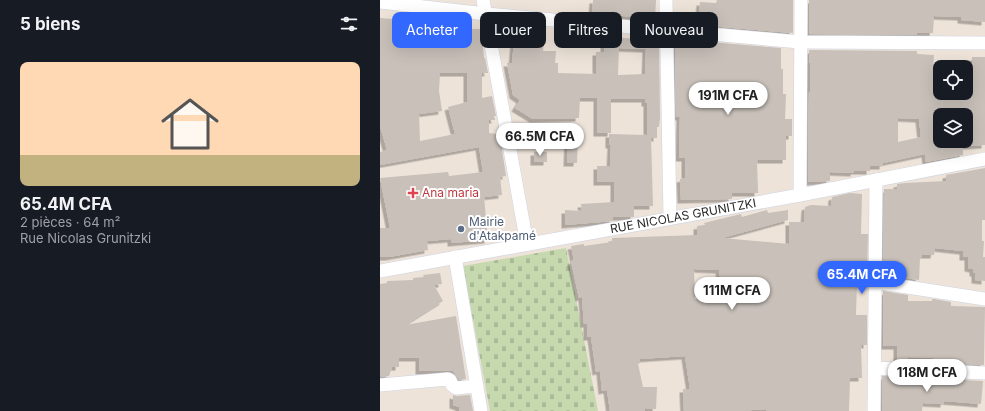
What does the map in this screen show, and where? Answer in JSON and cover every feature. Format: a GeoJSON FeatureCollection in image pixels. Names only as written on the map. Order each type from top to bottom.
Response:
{"type":"FeatureCollection","features":[{"type":"Feature","properties":{"kind":"street"},"geometry":{"type":"LineString","coordinates":[[483,0],[486,12]]}},
{"type":"Feature","properties":{"kind":"street"},"geometry":{"type":"LineString","coordinates":[[666,0],[666,12]]}},
{"type":"Feature","properties":{"kind":"street"},"geometry":{"type":"LineString","coordinates":[[800,195],[801,0]]}},
{"type":"Feature","properties":{"kind":"street"},"geometry":{"type":"LineString","coordinates":[[380,2],[480,13]]}},
{"type":"Feature","properties":{"kind":"street"},"geometry":{"type":"LineString","coordinates":[[546,19],[630,27]]}},
{"type":"Feature","properties":{"kind":"street"},"geometry":{"type":"LineString","coordinates":[[718,35],[800,42],[985,43]]}},
{"type":"Feature","properties":{"kind":"street"},"geometry":{"type":"LineString","coordinates":[[492,48],[527,244]]}},
{"type":"Feature","properties":{"kind":"street"},"geometry":{"type":"LineString","coordinates":[[667,48],[670,218]]}},
{"type":"Feature","properties":{"kind":"street","name":"RUE NICOLAS GRUNITZKI"},"geometry":{"type":"LineString","coordinates":[[380,271],[800,195],[985,159]]}},
{"type":"Feature","properties":{"kind":"street"},"geometry":{"type":"LineString","coordinates":[[874,411],[876,180]]}},
{"type":"Feature","properties":{"kind":"street"},"geometry":{"type":"LineString","coordinates":[[454,257],[481,411]]}},
{"type":"Feature","properties":{"kind":"street"},"geometry":{"type":"LineString","coordinates":[[875,282],[985,299]]}},
{"type":"Feature","properties":{"kind":"street"},"geometry":{"type":"LineString","coordinates":[[874,368],[985,373]]}},
{"type":"Feature","properties":{"kind":"street"},"geometry":{"type":"LineString","coordinates":[[380,385],[448,379],[456,388],[476,386]]}},
{"type":"Feature","properties":{"kind":"green space"},"geometry":{"type":"Polygon","coordinates":[[[566,248],[598,411],[490,411],[463,266],[566,248]]]}},
{"type":"Feature","properties":{"kind":"building"},"geometry":{"type":"Polygon","coordinates":[[[593,0],[656,0],[655,12],[630,12],[630,17],[622,16],[622,12],[592,12],[593,0]]]}},
{"type":"Feature","properties":{"kind":"building"},"geometry":{"type":"Polygon","coordinates":[[[717,0],[793,0],[793,33],[718,27],[718,12],[699,12],[700,2],[716,3],[717,0]]]}},
{"type":"Feature","properties":{"kind":"building"},"geometry":{"type":"Polygon","coordinates":[[[809,0],[985,0],[985,22],[961,20],[961,17],[934,16],[933,33],[917,33],[917,35],[809,34],[809,0]]]}},
{"type":"Feature","properties":{"kind":"building"},"geometry":{"type":"Polygon","coordinates":[[[380,18],[392,19],[392,48],[472,48],[472,29],[480,29],[480,48],[483,48],[488,73],[482,73],[482,98],[492,96],[496,116],[494,116],[495,120],[489,120],[489,133],[497,134],[499,143],[501,143],[506,176],[500,177],[502,195],[484,197],[488,240],[451,243],[451,239],[427,241],[428,250],[389,257],[380,257],[380,228],[390,228],[380,178],[448,172],[449,176],[483,172],[479,147],[380,165],[380,152],[387,150],[380,126],[380,18]],[[440,73],[439,91],[442,111],[419,114],[420,141],[455,134],[448,107],[467,102],[467,73],[440,73]]]}},
{"type":"Feature","properties":{"kind":"building"},"geometry":{"type":"Polygon","coordinates":[[[622,38],[630,38],[630,48],[659,48],[660,118],[659,127],[657,127],[657,138],[651,138],[653,206],[634,206],[634,217],[613,217],[613,221],[565,225],[565,210],[582,211],[581,204],[614,202],[614,182],[597,182],[597,166],[610,166],[611,145],[609,145],[609,134],[647,135],[647,103],[645,103],[645,99],[611,99],[611,133],[597,133],[597,98],[580,98],[579,118],[533,119],[515,108],[520,100],[513,95],[507,63],[512,63],[513,48],[543,48],[543,51],[556,51],[555,63],[558,63],[558,73],[596,74],[596,52],[604,52],[604,48],[619,48],[622,48],[622,38]],[[619,48],[618,75],[645,74],[646,49],[619,48]]]}},
{"type":"Feature","properties":{"kind":"building"},"geometry":{"type":"Polygon","coordinates":[[[718,43],[781,48],[783,94],[786,94],[785,119],[792,119],[792,136],[786,136],[786,160],[757,160],[758,193],[732,193],[732,199],[681,200],[680,179],[685,178],[685,158],[679,158],[680,117],[676,117],[675,48],[718,48],[718,43]]]}},
{"type":"Feature","properties":{"kind":"building"},"geometry":{"type":"Polygon","coordinates":[[[809,50],[917,51],[917,54],[934,55],[933,100],[973,100],[972,57],[985,57],[985,145],[973,146],[973,108],[933,108],[933,148],[963,148],[963,155],[926,162],[925,154],[883,163],[883,166],[870,166],[870,171],[854,171],[854,173],[830,172],[830,181],[808,182],[809,50]],[[898,118],[898,142],[921,137],[919,119],[898,118]]]}},
{"type":"Feature","properties":{"kind":"building"},"geometry":{"type":"Polygon","coordinates":[[[568,139],[578,140],[577,163],[567,163],[568,139]]]}},
{"type":"Feature","properties":{"kind":"building"},"geometry":{"type":"Polygon","coordinates":[[[534,152],[547,152],[547,162],[534,162],[534,152]]]}},
{"type":"Feature","properties":{"kind":"building"},"geometry":{"type":"Polygon","coordinates":[[[985,168],[985,220],[982,220],[982,241],[984,241],[983,257],[985,257],[985,281],[975,280],[975,273],[973,273],[973,269],[968,268],[968,257],[963,257],[963,251],[935,248],[934,255],[922,255],[922,258],[920,258],[919,280],[883,275],[884,189],[897,189],[897,184],[946,181],[946,175],[985,168]]]}},
{"type":"Feature","properties":{"kind":"building"},"geometry":{"type":"Polygon","coordinates":[[[850,193],[862,194],[861,234],[868,234],[867,278],[861,277],[861,282],[857,282],[856,315],[867,315],[867,345],[861,345],[862,378],[850,378],[849,411],[766,411],[766,409],[738,411],[684,411],[683,389],[690,389],[685,356],[640,359],[640,363],[638,364],[643,387],[657,387],[656,409],[644,408],[645,411],[610,411],[607,390],[602,391],[600,371],[596,372],[591,337],[587,337],[587,324],[584,324],[582,297],[579,298],[571,261],[574,260],[571,246],[584,244],[584,246],[612,242],[612,238],[697,235],[697,226],[705,225],[704,223],[741,214],[742,217],[767,210],[768,213],[788,210],[788,220],[722,238],[789,244],[789,222],[804,222],[805,207],[811,205],[831,206],[832,197],[850,193]],[[694,269],[695,299],[723,297],[719,270],[694,269]]]}},
{"type":"Feature","properties":{"kind":"building"},"geometry":{"type":"Polygon","coordinates":[[[440,273],[442,284],[434,285],[443,301],[405,325],[456,316],[466,379],[459,380],[453,371],[419,371],[419,358],[399,358],[399,367],[392,367],[389,376],[380,377],[380,284],[387,283],[387,281],[413,280],[413,278],[424,277],[423,275],[440,273]]]}},
{"type":"Feature","properties":{"kind":"building"},"geometry":{"type":"Polygon","coordinates":[[[883,291],[908,295],[908,301],[932,301],[932,299],[934,299],[951,302],[951,306],[985,307],[984,365],[933,363],[933,358],[908,357],[908,362],[897,361],[897,346],[883,346],[883,291]]]}},
{"type":"Feature","properties":{"kind":"building"},"geometry":{"type":"Polygon","coordinates":[[[882,376],[983,381],[981,404],[944,401],[944,404],[923,403],[922,411],[882,411],[882,376]]]}},
{"type":"Feature","properties":{"kind":"building"},"geometry":{"type":"Polygon","coordinates":[[[453,395],[470,395],[473,411],[459,411],[459,407],[453,405],[453,395]]]}},
{"type":"Feature","properties":{"kind":"place","name":"Ana maria"},"geometry":{"type":"Point","coordinates":[413,193]}},
{"type":"Feature","properties":{"kind":"place","name":"Mairie d'Atakpamé"},"geometry":{"type":"Point","coordinates":[461,229]}}]}
